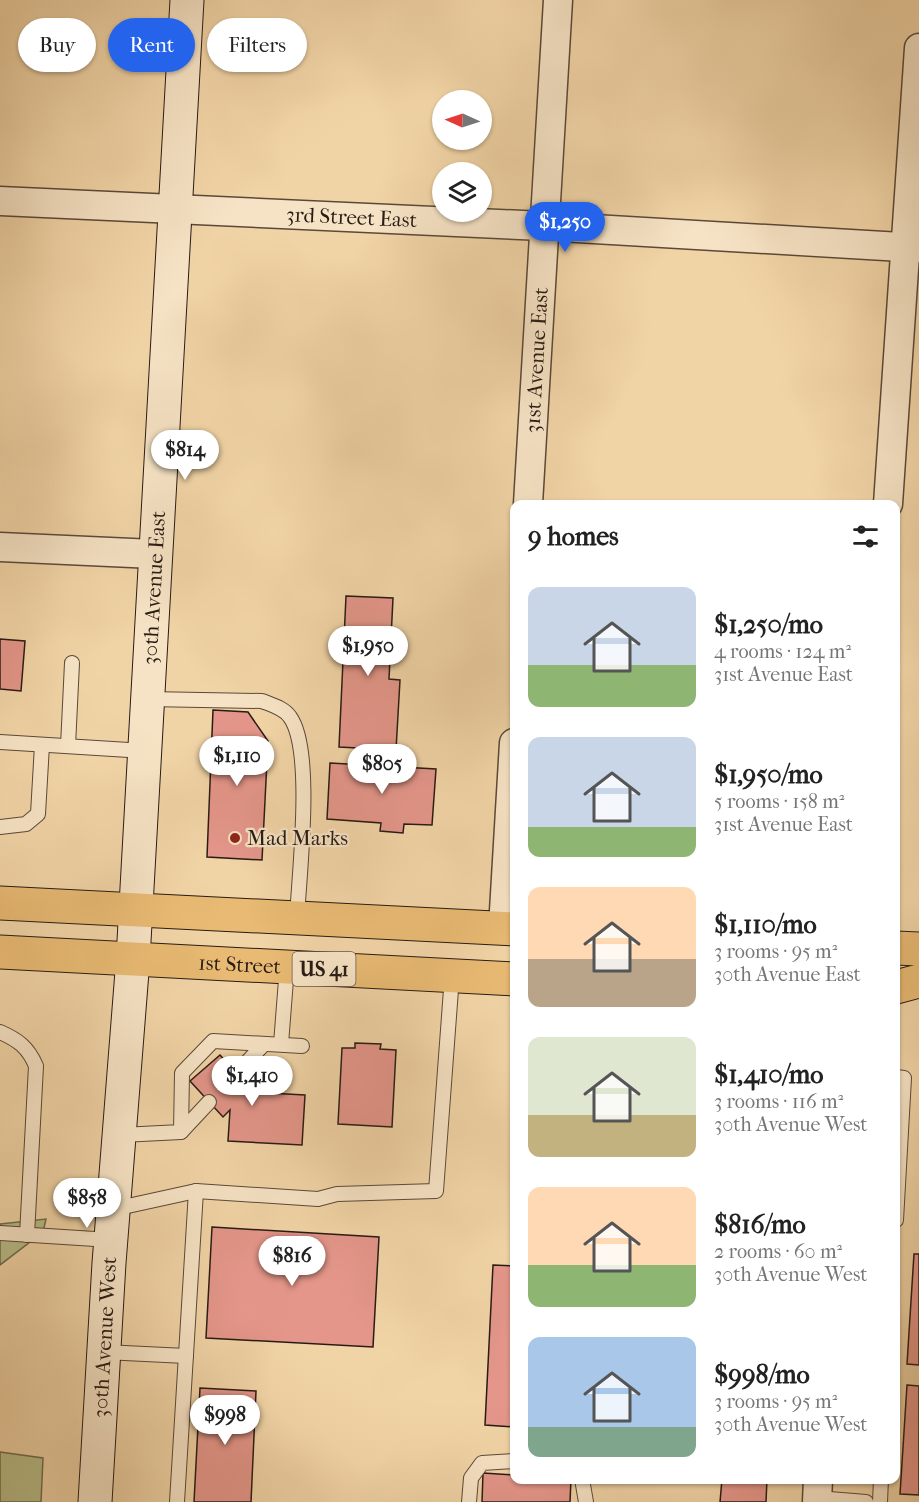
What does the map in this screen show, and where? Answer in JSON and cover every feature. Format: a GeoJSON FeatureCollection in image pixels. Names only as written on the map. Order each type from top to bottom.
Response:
{"type":"FeatureCollection","features":[{"type":"Feature","properties":{"kind":"main road","name":"US 41"},"geometry":{"type":"LineString","coordinates":[[0,903],[509,928]]}},
{"type":"Feature","properties":{"kind":"main road"},"geometry":{"type":"LineString","coordinates":[[900,948],[919,949]]}},
{"type":"Feature","properties":{"kind":"main road","name":"1st Street"},"geometry":{"type":"LineString","coordinates":[[0,952],[510,979]]}},
{"type":"Feature","properties":{"kind":"main road"},"geometry":{"type":"LineString","coordinates":[[900,986],[919,981]]}},
{"type":"Feature","properties":{"kind":"main road"},"geometry":{"type":"LineString","coordinates":[[900,998],[919,999]]}},
{"type":"Feature","properties":{"kind":"street","name":"30th Avenue East"},"geometry":{"type":"LineString","coordinates":[[133,959],[154,554],[177,210],[187,0]]}},
{"type":"Feature","properties":{"kind":"street","name":"31st Avenue East"},"geometry":{"type":"LineString","coordinates":[[528,500],[558,0]]}},
{"type":"Feature","properties":{"kind":"street"},"geometry":{"type":"LineString","coordinates":[[888,500],[913,248],[919,48]]}},
{"type":"Feature","properties":{"kind":"street","name":"3rd Street East"},"geometry":{"type":"LineString","coordinates":[[0,201],[543,226],[913,248]]}},
{"type":"Feature","properties":{"kind":"street"},"geometry":{"type":"LineString","coordinates":[[0,547],[154,554]]}},
{"type":"Feature","properties":{"kind":"street"},"geometry":{"type":"LineString","coordinates":[[509,928],[510,891]]}},
{"type":"Feature","properties":{"kind":"street","name":"30th Avenue West"},"geometry":{"type":"LineString","coordinates":[[95,1502],[133,959]]}},
{"type":"Feature","properties":{"kind":"lane"},"geometry":{"type":"LineString","coordinates":[[68,746],[72,663]]}},
{"type":"Feature","properties":{"kind":"lane"},"geometry":{"type":"LineString","coordinates":[[147,699],[262,701],[280,708],[290,717],[302,755],[297,918]]}},
{"type":"Feature","properties":{"kind":"lane"},"geometry":{"type":"LineString","coordinates":[[0,742],[145,751]]}},
{"type":"Feature","properties":{"kind":"lane"},"geometry":{"type":"LineString","coordinates":[[0,826],[26,824],[38,814],[42,745]]}},
{"type":"Feature","properties":{"kind":"lane"},"geometry":{"type":"LineString","coordinates":[[281,1044],[287,967]]}},
{"type":"Feature","properties":{"kind":"lane"},"geometry":{"type":"LineString","coordinates":[[0,1233],[27,1235],[113,1224],[196,1191],[318,1199],[337,1194],[436,1191],[452,976]]}},
{"type":"Feature","properties":{"kind":"lane"},"geometry":{"type":"LineString","coordinates":[[0,1032],[18,1040],[31,1054],[36,1066],[27,1235]]}},
{"type":"Feature","properties":{"kind":"lane"},"geometry":{"type":"LineString","coordinates":[[181,1132],[182,1073],[213,1041],[302,1046]]}},
{"type":"Feature","properties":{"kind":"lane"},"geometry":{"type":"LineString","coordinates":[[237,1073],[264,1044]]}},
{"type":"Feature","properties":{"kind":"lane"},"geometry":{"type":"LineString","coordinates":[[900,1078],[904,1078],[900,1149]]}},
{"type":"Feature","properties":{"kind":"lane"},"geometry":{"type":"LineString","coordinates":[[121,1135],[181,1132],[209,1102]]}},
{"type":"Feature","properties":{"kind":"lane"},"geometry":{"type":"LineString","coordinates":[[177,1502],[196,1191]]}},
{"type":"Feature","properties":{"kind":"lane"},"geometry":{"type":"LineString","coordinates":[[104,1352],[186,1356]]}},
{"type":"Feature","properties":{"kind":"lane"},"geometry":{"type":"LineString","coordinates":[[469,1502],[471,1478],[482,1463],[510,1461]]}},
{"type":"Feature","properties":{"kind":"lane"},"geometry":{"type":"LineString","coordinates":[[583,1484],[586,1502]]}},
{"type":"Feature","properties":{"kind":"lane"},"geometry":{"type":"LineString","coordinates":[[880,1502],[881,1484]]}},
{"type":"Feature","properties":{"kind":"lane"},"geometry":{"type":"LineString","coordinates":[[817,1493],[866,1502]]}},
{"type":"Feature","properties":{"kind":"green space"},"geometry":{"type":"Polygon","coordinates":[[[46,1219],[43,1232],[0,1265],[0,1224],[46,1219]]]}},
{"type":"Feature","properties":{"kind":"green space"},"geometry":{"type":"Polygon","coordinates":[[[0,1452],[43,1458],[41,1502],[0,1502],[0,1452]]]}},
{"type":"Feature","properties":{"kind":"building"},"geometry":{"type":"Polygon","coordinates":[[[346,596],[393,598],[389,679],[400,680],[396,750],[339,747],[346,596]]]}},
{"type":"Feature","properties":{"kind":"building"},"geometry":{"type":"Polygon","coordinates":[[[0,639],[25,641],[21,691],[0,689],[0,639]]]}},
{"type":"Feature","properties":{"kind":"building"},"geometry":{"type":"Polygon","coordinates":[[[213,710],[248,712],[268,741],[262,860],[207,857],[213,710]]]}},
{"type":"Feature","properties":{"kind":"building"},"geometry":{"type":"Polygon","coordinates":[[[330,763],[436,769],[432,825],[404,824],[403,833],[380,831],[381,823],[327,819],[330,763]]]}},
{"type":"Feature","properties":{"kind":"building"},"geometry":{"type":"Polygon","coordinates":[[[355,1043],[381,1044],[380,1049],[396,1050],[392,1127],[338,1124],[342,1048],[355,1048],[355,1043]]]}},
{"type":"Feature","properties":{"kind":"building"},"geometry":{"type":"Polygon","coordinates":[[[220,1055],[252,1091],[250,1092],[305,1095],[302,1145],[228,1141],[230,1110],[223,1117],[190,1081],[220,1055]]]}},
{"type":"Feature","properties":{"kind":"building"},"geometry":{"type":"Polygon","coordinates":[[[212,1227],[379,1237],[373,1347],[206,1338],[212,1227]]]}},
{"type":"Feature","properties":{"kind":"building"},"geometry":{"type":"Polygon","coordinates":[[[914,1254],[919,1254],[919,1365],[907,1364],[914,1254]]]}},
{"type":"Feature","properties":{"kind":"building"},"geometry":{"type":"Polygon","coordinates":[[[493,1265],[510,1266],[510,1427],[485,1425],[493,1265]]]}},
{"type":"Feature","properties":{"kind":"building"},"geometry":{"type":"Polygon","coordinates":[[[907,1385],[919,1386],[919,1495],[900,1494],[907,1385]]]}},
{"type":"Feature","properties":{"kind":"building"},"geometry":{"type":"Polygon","coordinates":[[[200,1388],[256,1391],[251,1502],[194,1502],[200,1388]]]}},
{"type":"Feature","properties":{"kind":"building"},"geometry":{"type":"Polygon","coordinates":[[[483,1473],[510,1475],[510,1484],[571,1484],[570,1502],[482,1502],[483,1473]]]}},
{"type":"Feature","properties":{"kind":"building"},"geometry":{"type":"Polygon","coordinates":[[[722,1484],[767,1484],[766,1502],[720,1502],[722,1484]]]}},
{"type":"Feature","properties":{"kind":"place","name":"Mad Marks"},"geometry":{"type":"Point","coordinates":[235,838]}}]}
